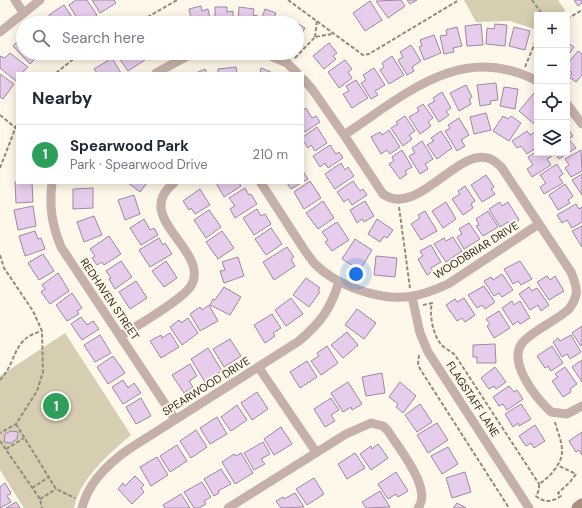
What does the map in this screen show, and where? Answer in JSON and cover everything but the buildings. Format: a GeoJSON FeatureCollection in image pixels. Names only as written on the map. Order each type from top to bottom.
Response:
{"type":"FeatureCollection","features":[{"type":"Feature","properties":{"kind":"main road"},"geometry":{"type":"LineString","coordinates":[[578,508],[582,505]]}},
{"type":"Feature","properties":{"kind":"street"},"geometry":{"type":"LineString","coordinates":[[15,0],[23,12]]}},
{"type":"Feature","properties":{"kind":"street"},"geometry":{"type":"LineString","coordinates":[[18,16],[40,0]]}},
{"type":"Feature","properties":{"kind":"street"},"geometry":{"type":"LineString","coordinates":[[0,32],[16,18]]}},
{"type":"Feature","properties":{"kind":"street"},"geometry":{"type":"LineString","coordinates":[[158,72],[180,60]]}},
{"type":"Feature","properties":{"kind":"street"},"geometry":{"type":"LineString","coordinates":[[279,60],[289,65],[296,72]]}},
{"type":"Feature","properties":{"kind":"street"},"geometry":{"type":"LineString","coordinates":[[344,135],[440,74],[482,66],[502,68],[522,73],[534,79]]}},
{"type":"Feature","properties":{"kind":"street"},"geometry":{"type":"LineString","coordinates":[[304,80],[312,89],[344,135],[383,194],[389,199],[399,200],[412,196],[469,161],[483,157],[496,162],[502,168],[571,272],[577,288],[574,302],[569,309],[526,340],[518,350],[518,365],[545,406],[554,413],[567,414],[582,406]]}},
{"type":"Feature","properties":{"kind":"street"},"geometry":{"type":"LineString","coordinates":[[570,108],[582,124]]}},
{"type":"Feature","properties":{"kind":"street","name":"REDHAVEN STREET"},"geometry":{"type":"LineString","coordinates":[[52,184],[50,204],[52,222],[61,247],[175,419]]}},
{"type":"Feature","properties":{"kind":"street"},"geometry":{"type":"LineString","coordinates":[[121,336],[184,294],[193,283],[194,272],[189,258],[160,210],[161,198],[173,184]]}},
{"type":"Feature","properties":{"kind":"street","name":"WOODBRIAR DRIVE"},"geometry":{"type":"LineString","coordinates":[[262,184],[314,263],[329,276],[339,282],[377,294],[412,297],[436,290],[448,284],[539,224]]}},
{"type":"Feature","properties":{"kind":"street","name":"SPEARWOOD DRIVE"},"geometry":{"type":"LineString","coordinates":[[83,505],[97,479],[112,461],[175,419],[259,368],[299,341],[316,327],[332,303],[339,282]]}},
{"type":"Feature","properties":{"kind":"street","name":"FLAGSTAFF LANE"},"geometry":{"type":"LineString","coordinates":[[412,297],[420,333],[428,352],[529,508]]}},
{"type":"Feature","properties":{"kind":"street"},"geometry":{"type":"LineString","coordinates":[[259,368],[316,452]]}},
{"type":"Feature","properties":{"kind":"street"},"geometry":{"type":"LineString","coordinates":[[228,508],[316,452],[357,428],[371,423],[383,426],[419,480],[423,494],[418,508]]}},
{"type":"Feature","properties":{"kind":"path"},"geometry":{"type":"LineString","coordinates":[[148,16],[177,0]]}},
{"type":"Feature","properties":{"kind":"path"},"geometry":{"type":"LineString","coordinates":[[288,0],[317,20],[332,34],[363,55],[369,54],[459,0]]}},
{"type":"Feature","properties":{"kind":"path"},"geometry":{"type":"LineString","coordinates":[[532,0],[541,12]]}},
{"type":"Feature","properties":{"kind":"path"},"geometry":{"type":"LineString","coordinates":[[570,17],[582,10]]}},
{"type":"Feature","properties":{"kind":"path"},"geometry":{"type":"LineString","coordinates":[[304,49],[315,37],[317,20]]}},
{"type":"Feature","properties":{"kind":"path"},"geometry":{"type":"LineString","coordinates":[[315,37],[332,34]]}},
{"type":"Feature","properties":{"kind":"path"},"geometry":{"type":"LineString","coordinates":[[522,73],[534,45]]}},
{"type":"Feature","properties":{"kind":"path"},"geometry":{"type":"LineString","coordinates":[[57,72],[72,60]]}},
{"type":"Feature","properties":{"kind":"path"},"geometry":{"type":"LineString","coordinates":[[289,65],[294,60]]}},
{"type":"Feature","properties":{"kind":"path"},"geometry":{"type":"LineString","coordinates":[[0,115],[16,128],[0,168]]}},
{"type":"Feature","properties":{"kind":"path"},"geometry":{"type":"LineString","coordinates":[[399,200],[399,215],[412,297]]}},
{"type":"Feature","properties":{"kind":"path"},"geometry":{"type":"LineString","coordinates":[[0,255],[7,274],[33,311],[42,331],[43,372],[37,391],[16,424],[0,433]]}},
{"type":"Feature","properties":{"kind":"path"},"geometry":{"type":"LineString","coordinates":[[0,380],[8,371],[19,344],[27,336],[42,331]]}},
{"type":"Feature","properties":{"kind":"path"},"geometry":{"type":"LineString","coordinates":[[554,413],[562,450],[561,458],[547,479],[539,484],[539,490],[536,496],[541,500],[555,500],[561,496],[558,493],[576,474],[557,465]]}},
{"type":"Feature","properties":{"kind":"path"},"geometry":{"type":"LineString","coordinates":[[16,424],[56,489],[83,505]]}},
{"type":"Feature","properties":{"kind":"path"},"geometry":{"type":"LineString","coordinates":[[6,449],[24,438]]}},
{"type":"Feature","properties":{"kind":"path"},"geometry":{"type":"LineString","coordinates":[[0,441],[40,499],[42,508]]}},
{"type":"Feature","properties":{"kind":"path"},"geometry":{"type":"LineString","coordinates":[[32,488],[49,477]]}},
{"type":"Feature","properties":{"kind":"path"},"geometry":{"type":"LineString","coordinates":[[40,499],[56,489]]}},
{"type":"Feature","properties":{"kind":"shaded area"},"geometry":{"type":"Polygon","coordinates":[[[464,0],[558,0],[565,10],[564,12],[534,12],[534,29],[510,21],[476,22],[464,0]]]}},
{"type":"Feature","properties":{"kind":"shaded area"},"geometry":{"type":"Polygon","coordinates":[[[65,333],[131,435],[96,467],[83,486],[74,508],[24,508],[0,470],[0,376],[65,333]]]}},
{"type":"Feature","properties":{"kind":"place","name":"Spearwood Park"},"geometry":{"type":"Point","coordinates":[56,406]}}]}
